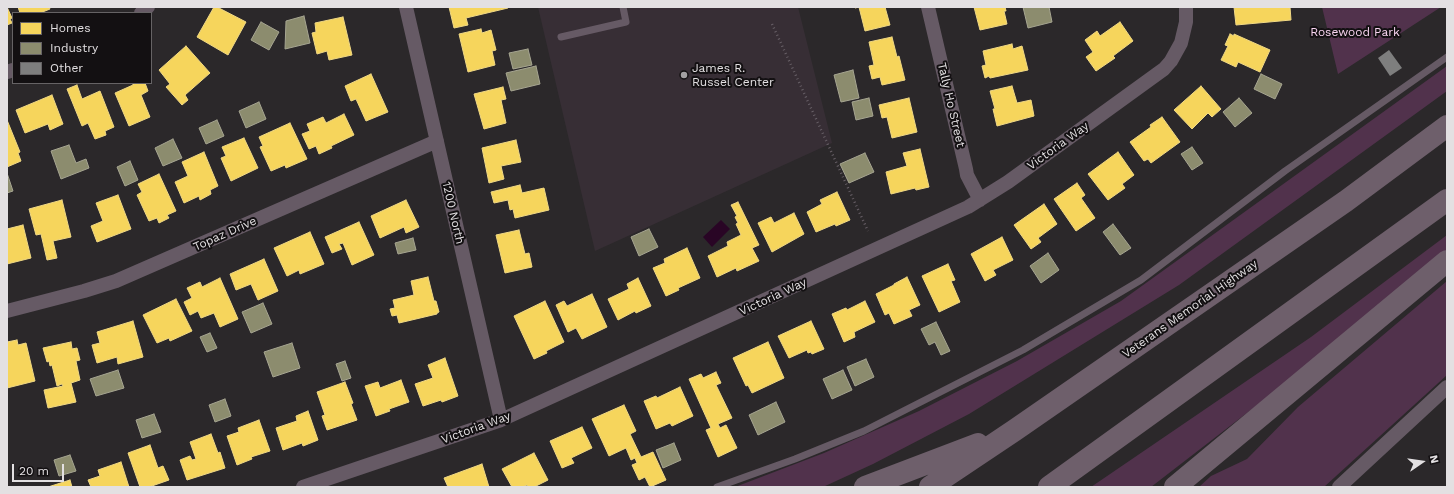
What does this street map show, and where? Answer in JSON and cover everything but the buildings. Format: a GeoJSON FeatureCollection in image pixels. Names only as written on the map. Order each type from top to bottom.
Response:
{"type":"FeatureCollection","features":[{"type":"Feature","properties":{"kind":"highway","name":"Veterans Memorial Highway"},"geometry":{"type":"LineString","coordinates":[[930,487],[1346,201],[1447,126]]}},
{"type":"Feature","properties":{"kind":"highway"},"geometry":{"type":"LineString","coordinates":[[1049,487],[1447,200]]}},
{"type":"Feature","properties":{"kind":"highway"},"geometry":{"type":"LineString","coordinates":[[1175,487],[1447,261]]}},
{"type":"Feature","properties":{"kind":"highway"},"geometry":{"type":"LineString","coordinates":[[865,487],[1015,430]]}},
{"type":"Feature","properties":{"kind":"street","name":"1200 North"},"geometry":{"type":"LineString","coordinates":[[406,7],[501,420]]}},
{"type":"Feature","properties":{"kind":"street","name":"Tally Ho Street"},"geometry":{"type":"LineString","coordinates":[[928,7],[966,169],[969,179],[980,200]]}},
{"type":"Feature","properties":{"kind":"street","name":"Victoria Way"},"geometry":{"type":"LineString","coordinates":[[303,487],[501,420],[980,200],[1008,182],[1164,69],[1176,52],[1183,38],[1186,22],[1186,7]]}},
{"type":"Feature","properties":{"kind":"street","name":"Topaz Drive"},"geometry":{"type":"LineString","coordinates":[[7,311],[116,281],[437,141]]}},
{"type":"Feature","properties":{"kind":"street"},"geometry":{"type":"LineString","coordinates":[[1339,487],[1447,388]]}},
{"type":"Feature","properties":{"kind":"lane"},"geometry":{"type":"LineString","coordinates":[[561,37],[626,22],[623,7]]}},
{"type":"Feature","properties":{"kind":"lane"},"geometry":{"type":"LineString","coordinates":[[717,487],[795,459],[864,431],[1030,346],[1140,280],[1285,171],[1447,57]]}},
{"type":"Feature","properties":{"kind":"path"},"geometry":{"type":"LineString","coordinates":[[772,24],[868,231]]}},
{"type":"Feature","properties":{"kind":"shaded area","name":"James R. Russel Center"},"geometry":{"type":"Polygon","coordinates":[[[538,7],[798,7],[832,143],[595,251],[538,7]]]}},
{"type":"Feature","properties":{"kind":"shaded area"},"geometry":{"type":"Polygon","coordinates":[[[721,220],[730,229],[712,247],[703,237],[721,220]]]}},
{"type":"Feature","properties":{"kind":"green space","name":"Rosewood Park"},"geometry":{"type":"Polygon","coordinates":[[[1322,7],[1441,7],[1338,74],[1322,7]]]}},
{"type":"Feature","properties":{"kind":"green space"},"geometry":{"type":"Polygon","coordinates":[[[1447,66],[1447,91],[1179,285],[969,414],[873,464],[823,487],[735,487],[824,453],[919,411],[1017,361],[1121,301],[1447,66]]]}},
{"type":"Feature","properties":{"kind":"green space"},"geometry":{"type":"Polygon","coordinates":[[[1447,235],[1447,251],[1265,399],[1151,487],[1091,487],[1311,337],[1447,235]]]}},
{"type":"Feature","properties":{"kind":"green space"},"geometry":{"type":"Polygon","coordinates":[[[1447,281],[1447,375],[1324,487],[1199,487],[1211,476],[1247,459],[1298,407],[1447,281]]]}},
{"type":"Feature","properties":{"kind":"place","name":"James R. Russel Center"},"geometry":{"type":"Point","coordinates":[684,75]}}]}
